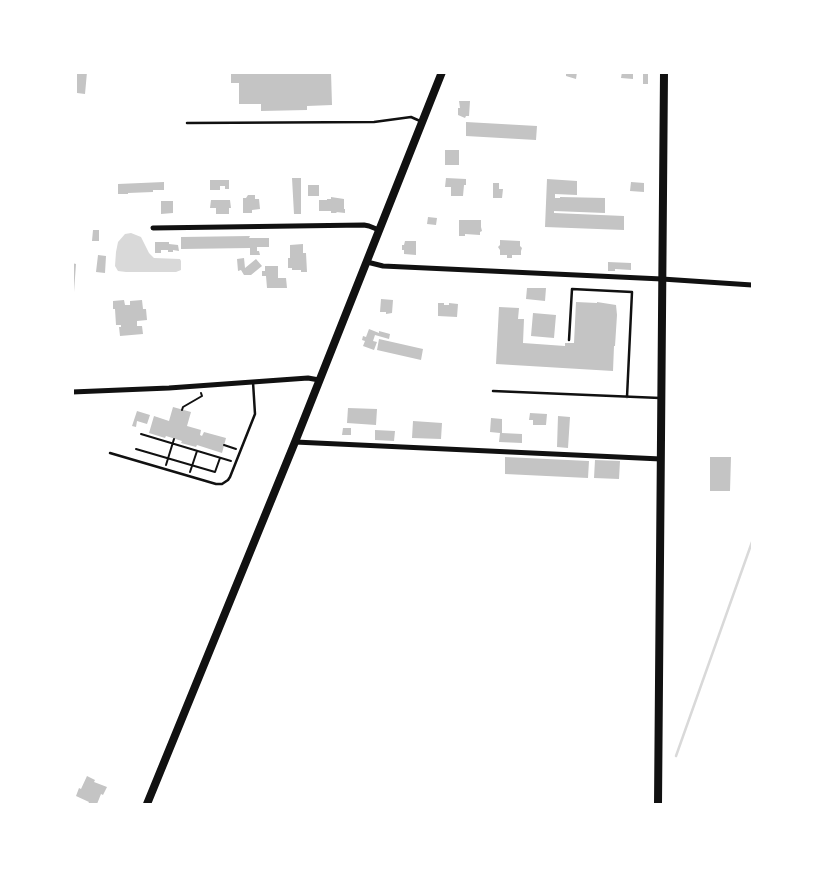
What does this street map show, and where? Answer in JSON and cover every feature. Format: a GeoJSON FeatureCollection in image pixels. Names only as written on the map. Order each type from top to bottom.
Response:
{"type":"FeatureCollection","features":[{"type":"Feature","properties":{"kind":"main road"},"geometry":{"type":"LineString","coordinates":[[147,804],[442,72]]}},
{"type":"Feature","properties":{"kind":"main road"},"geometry":{"type":"LineString","coordinates":[[658,804],[664,72]]}},
{"type":"Feature","properties":{"kind":"street"},"geometry":{"type":"LineString","coordinates":[[153,228],[368,225],[379,230]]}},
{"type":"Feature","properties":{"kind":"street"},"geometry":{"type":"LineString","coordinates":[[366,262],[383,266],[752,285]]}},
{"type":"Feature","properties":{"kind":"street"},"geometry":{"type":"LineString","coordinates":[[72,392],[308,378],[319,380]]}},
{"type":"Feature","properties":{"kind":"street"},"geometry":{"type":"LineString","coordinates":[[294,442],[661,459]]}},
{"type":"Feature","properties":{"kind":"lane"},"geometry":{"type":"LineString","coordinates":[[187,123],[374,122],[411,117],[422,121]]}},
{"type":"Feature","properties":{"kind":"lane"},"geometry":{"type":"LineString","coordinates":[[569,340],[572,288],[632,292],[627,397]]}},
{"type":"Feature","properties":{"kind":"lane"},"geometry":{"type":"LineString","coordinates":[[110,453],[216,484],[222,484],[228,480],[255,414],[253,382]]}},
{"type":"Feature","properties":{"kind":"lane"},"geometry":{"type":"LineString","coordinates":[[493,391],[661,398]]}},
{"type":"Feature","properties":{"kind":"path"},"geometry":{"type":"LineString","coordinates":[[182,410],[183,407],[202,396],[200,385]]}},
{"type":"Feature","properties":{"kind":"path"},"geometry":{"type":"LineString","coordinates":[[141,434],[232,461],[236,449],[224,445]]}},
{"type":"Feature","properties":{"kind":"path"},"geometry":{"type":"LineString","coordinates":[[165,469],[174,439]]}},
{"type":"Feature","properties":{"kind":"path"},"geometry":{"type":"LineString","coordinates":[[136,449],[215,472],[220,458]]}},
{"type":"Feature","properties":{"kind":"path"},"geometry":{"type":"LineString","coordinates":[[189,476],[197,451]]}},
{"type":"Feature","properties":{"kind":"shaded area"},"geometry":{"type":"Polygon","coordinates":[[[131,233],[141,237],[149,253],[154,258],[180,259],[181,270],[176,272],[118,271],[115,266],[118,242],[125,234],[131,233]]]}},
{"type":"Feature","properties":{"kind":"building"},"geometry":{"type":"Polygon","coordinates":[[[77,72],[87,72],[85,94],[77,93],[77,72]]]}},
{"type":"Feature","properties":{"kind":"building"},"geometry":{"type":"Polygon","coordinates":[[[231,72],[331,72],[332,105],[307,106],[307,110],[261,111],[261,104],[239,104],[239,83],[231,83],[231,72]]]}},
{"type":"Feature","properties":{"kind":"building"},"geometry":{"type":"Polygon","coordinates":[[[566,72],[577,72],[576,79],[566,76],[566,72]]]}},
{"type":"Feature","properties":{"kind":"building"},"geometry":{"type":"Polygon","coordinates":[[[622,72],[633,72],[633,79],[621,78],[622,72]]]}},
{"type":"Feature","properties":{"kind":"building"},"geometry":{"type":"Polygon","coordinates":[[[643,72],[648,72],[648,84],[643,84],[643,72]]]}},
{"type":"Feature","properties":{"kind":"building"},"geometry":{"type":"Polygon","coordinates":[[[459,101],[470,101],[469,116],[465,118],[458,115],[459,101]]]}},
{"type":"Feature","properties":{"kind":"building"},"geometry":{"type":"Polygon","coordinates":[[[466,122],[537,126],[536,140],[466,136],[466,122]]]}},
{"type":"Feature","properties":{"kind":"building"},"geometry":{"type":"Polygon","coordinates":[[[445,150],[459,150],[459,165],[445,165],[445,150]]]}},
{"type":"Feature","properties":{"kind":"building"},"geometry":{"type":"Polygon","coordinates":[[[292,178],[301,178],[301,214],[294,214],[292,178]]]}},
{"type":"Feature","properties":{"kind":"building"},"geometry":{"type":"Polygon","coordinates":[[[446,178],[466,179],[463,196],[451,196],[451,187],[445,187],[446,178]]]}},
{"type":"Feature","properties":{"kind":"building"},"geometry":{"type":"Polygon","coordinates":[[[547,179],[577,181],[577,195],[555,194],[555,198],[605,198],[605,213],[554,211],[554,213],[624,216],[624,230],[545,227],[547,179]]]}},
{"type":"Feature","properties":{"kind":"building"},"geometry":{"type":"Polygon","coordinates":[[[210,180],[229,180],[229,189],[225,189],[225,186],[220,186],[220,190],[210,190],[210,180]]]}},
{"type":"Feature","properties":{"kind":"building"},"geometry":{"type":"Polygon","coordinates":[[[164,182],[164,190],[118,194],[118,184],[164,182]]]}},
{"type":"Feature","properties":{"kind":"building"},"geometry":{"type":"Polygon","coordinates":[[[631,182],[644,183],[644,192],[630,191],[631,182]]]}},
{"type":"Feature","properties":{"kind":"building"},"geometry":{"type":"Polygon","coordinates":[[[493,183],[499,183],[499,189],[503,189],[502,198],[493,198],[493,183]]]}},
{"type":"Feature","properties":{"kind":"building"},"geometry":{"type":"Polygon","coordinates":[[[308,185],[319,185],[319,196],[308,196],[308,185]]]}},
{"type":"Feature","properties":{"kind":"building"},"geometry":{"type":"Polygon","coordinates":[[[248,195],[255,195],[255,199],[259,199],[260,209],[252,210],[252,213],[243,213],[243,198],[246,198],[248,195]]]}},
{"type":"Feature","properties":{"kind":"building"},"geometry":{"type":"Polygon","coordinates":[[[331,197],[344,199],[345,213],[319,211],[319,200],[331,199],[331,197]]]}},
{"type":"Feature","properties":{"kind":"building"},"geometry":{"type":"Polygon","coordinates":[[[211,200],[230,200],[231,208],[229,208],[229,214],[216,214],[216,208],[210,208],[211,200]]]}},
{"type":"Feature","properties":{"kind":"building"},"geometry":{"type":"Polygon","coordinates":[[[161,201],[173,201],[173,213],[161,214],[161,201]]]}},
{"type":"Feature","properties":{"kind":"building"},"geometry":{"type":"Polygon","coordinates":[[[428,217],[437,218],[436,225],[427,224],[428,217]]]}},
{"type":"Feature","properties":{"kind":"building"},"geometry":{"type":"Polygon","coordinates":[[[459,220],[481,220],[482,231],[480,235],[465,234],[465,236],[459,236],[459,220]]]}},
{"type":"Feature","properties":{"kind":"building"},"geometry":{"type":"Polygon","coordinates":[[[93,230],[99,230],[99,241],[92,241],[93,230]]]}},
{"type":"Feature","properties":{"kind":"building"},"geometry":{"type":"Polygon","coordinates":[[[250,236],[249,238],[269,238],[269,247],[257,247],[260,255],[250,255],[250,248],[181,249],[181,237],[250,236]]]}},
{"type":"Feature","properties":{"kind":"building"},"geometry":{"type":"Polygon","coordinates":[[[500,240],[520,241],[521,255],[512,255],[512,258],[507,258],[507,255],[500,255],[498,247],[500,240]]]}},
{"type":"Feature","properties":{"kind":"building"},"geometry":{"type":"Polygon","coordinates":[[[405,241],[416,241],[416,255],[404,254],[402,245],[404,245],[405,241]]]}},
{"type":"Feature","properties":{"kind":"building"},"geometry":{"type":"Polygon","coordinates":[[[155,242],[169,242],[169,244],[178,245],[179,251],[173,250],[173,252],[168,252],[168,250],[161,250],[161,253],[155,253],[155,242]]]}},
{"type":"Feature","properties":{"kind":"building"},"geometry":{"type":"Polygon","coordinates":[[[303,244],[303,253],[306,253],[307,272],[288,268],[290,245],[303,244]]]}},
{"type":"Feature","properties":{"kind":"building"},"geometry":{"type":"Polygon","coordinates":[[[98,255],[106,256],[105,273],[96,272],[98,255]]]}},
{"type":"Feature","properties":{"kind":"building"},"geometry":{"type":"Polygon","coordinates":[[[244,258],[245,268],[256,259],[262,266],[251,275],[244,275],[241,270],[238,271],[237,259],[244,258]]]}},
{"type":"Feature","properties":{"kind":"building"},"geometry":{"type":"Polygon","coordinates":[[[608,262],[631,263],[631,270],[615,269],[615,271],[608,271],[608,262]]]}},
{"type":"Feature","properties":{"kind":"building"},"geometry":{"type":"Polygon","coordinates":[[[72,263],[76,264],[74,292],[72,292],[72,263]]]}},
{"type":"Feature","properties":{"kind":"building"},"geometry":{"type":"Polygon","coordinates":[[[265,266],[278,266],[278,278],[286,278],[287,288],[267,288],[266,276],[262,276],[265,266]]]}},
{"type":"Feature","properties":{"kind":"building"},"geometry":{"type":"Polygon","coordinates":[[[527,288],[546,288],[545,301],[526,299],[527,288]]]}},
{"type":"Feature","properties":{"kind":"building"},"geometry":{"type":"Polygon","coordinates":[[[381,299],[393,300],[392,313],[380,312],[381,299]]]}},
{"type":"Feature","properties":{"kind":"building"},"geometry":{"type":"Polygon","coordinates":[[[124,300],[125,305],[130,305],[130,301],[142,300],[143,309],[146,309],[147,320],[137,321],[137,326],[142,326],[143,334],[120,336],[119,327],[121,325],[116,325],[113,301],[124,300]]]}},
{"type":"Feature","properties":{"kind":"building"},"geometry":{"type":"Polygon","coordinates":[[[576,302],[597,302],[616,305],[613,371],[496,364],[499,307],[519,308],[518,319],[524,319],[523,343],[565,346],[565,343],[574,343],[576,302]]]}},
{"type":"Feature","properties":{"kind":"building"},"geometry":{"type":"Polygon","coordinates":[[[438,303],[444,303],[444,305],[449,305],[449,303],[458,304],[457,317],[438,316],[438,303]]]}},
{"type":"Feature","properties":{"kind":"building"},"geometry":{"type":"Polygon","coordinates":[[[533,313],[556,315],[554,338],[531,336],[533,313]]]}},
{"type":"Feature","properties":{"kind":"building"},"geometry":{"type":"Polygon","coordinates":[[[369,329],[379,333],[379,331],[390,334],[389,339],[375,335],[373,341],[377,342],[374,350],[363,346],[365,341],[362,340],[363,336],[366,337],[369,329]]]}},
{"type":"Feature","properties":{"kind":"building"},"geometry":{"type":"Polygon","coordinates":[[[379,339],[423,349],[421,360],[377,350],[379,339]]]}},
{"type":"Feature","properties":{"kind":"building"},"geometry":{"type":"Polygon","coordinates":[[[173,407],[191,412],[187,426],[201,430],[200,435],[202,436],[204,432],[226,438],[222,453],[197,445],[196,447],[181,443],[182,441],[166,436],[165,438],[149,433],[154,416],[169,421],[173,407]]]}},
{"type":"Feature","properties":{"kind":"building"},"geometry":{"type":"Polygon","coordinates":[[[348,408],[377,409],[376,425],[347,423],[348,408]]]}},
{"type":"Feature","properties":{"kind":"building"},"geometry":{"type":"Polygon","coordinates":[[[137,411],[150,415],[147,424],[137,421],[136,427],[132,426],[137,411]]]}},
{"type":"Feature","properties":{"kind":"building"},"geometry":{"type":"Polygon","coordinates":[[[530,413],[547,414],[546,425],[533,425],[533,420],[529,420],[530,413]]]}},
{"type":"Feature","properties":{"kind":"building"},"geometry":{"type":"Polygon","coordinates":[[[558,416],[570,417],[568,448],[557,447],[558,416]]]}},
{"type":"Feature","properties":{"kind":"building"},"geometry":{"type":"Polygon","coordinates":[[[491,418],[502,419],[502,433],[522,434],[522,443],[499,442],[500,433],[490,432],[491,418]]]}},
{"type":"Feature","properties":{"kind":"building"},"geometry":{"type":"Polygon","coordinates":[[[413,421],[442,423],[441,439],[412,438],[413,421]]]}},
{"type":"Feature","properties":{"kind":"building"},"geometry":{"type":"Polygon","coordinates":[[[343,428],[351,428],[351,435],[342,435],[343,428]]]}},
{"type":"Feature","properties":{"kind":"building"},"geometry":{"type":"Polygon","coordinates":[[[375,430],[395,431],[394,441],[375,440],[375,430]]]}},
{"type":"Feature","properties":{"kind":"building"},"geometry":{"type":"Polygon","coordinates":[[[505,457],[589,461],[588,478],[505,474],[505,457]]]}},
{"type":"Feature","properties":{"kind":"building"},"geometry":{"type":"Polygon","coordinates":[[[710,457],[731,457],[730,491],[710,491],[710,457]]]}},
{"type":"Feature","properties":{"kind":"building"},"geometry":{"type":"Polygon","coordinates":[[[595,460],[620,461],[619,479],[594,478],[595,460]]]}},
{"type":"Feature","properties":{"kind":"building"},"geometry":{"type":"Polygon","coordinates":[[[87,776],[95,780],[94,782],[107,787],[103,795],[101,794],[97,804],[88,804],[89,802],[76,796],[87,776]]]}},
{"type":"Feature","properties":{"kind":"waterway"},"geometry":{"type":"LineString","coordinates":[[676,756],[752,542]]}}]}
